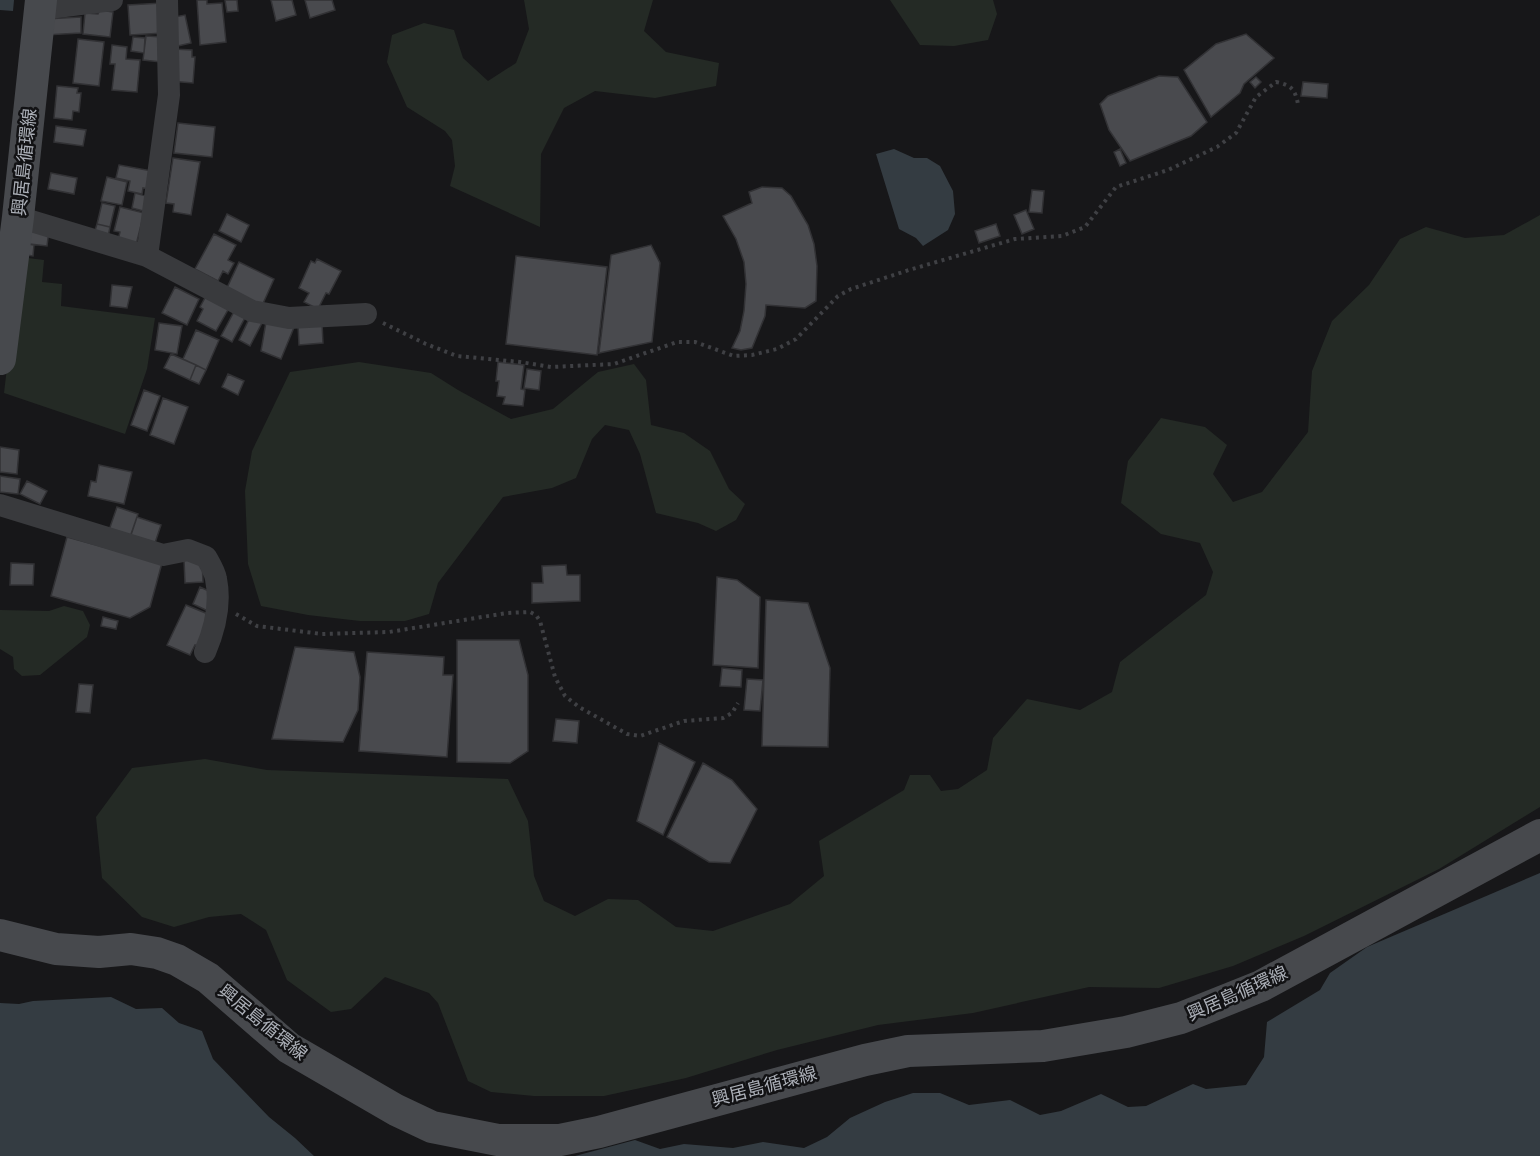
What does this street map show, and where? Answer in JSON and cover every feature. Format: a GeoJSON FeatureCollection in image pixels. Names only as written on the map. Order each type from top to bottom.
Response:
{"type":"FeatureCollection","features":[{"type":"Feature","properties":{"kind":"main road","name":"興居島循環線"},"geometry":{"type":"LineString","coordinates":[[0,359],[41,4]]}},
{"type":"Feature","properties":{"kind":"main road","name":"興居島循環線"},"geometry":{"type":"LineString","coordinates":[[0,935],[56,949],[99,952],[131,949],[157,953],[177,960],[208,978],[289,1048],[377,1100],[432,1127],[498,1140],[560,1140],[599,1132],[865,1060],[908,1052],[1053,1045],[1126,1032],[1181,1018],[1261,986],[1540,835]]}},
{"type":"Feature","properties":{"kind":"street"},"geometry":{"type":"LineString","coordinates":[[41,4],[112,0]]}},
{"type":"Feature","properties":{"kind":"street"},"geometry":{"type":"LineString","coordinates":[[147,255],[169,95],[167,0]]}},
{"type":"Feature","properties":{"kind":"street"},"geometry":{"type":"LineString","coordinates":[[18,217],[147,255],[252,311],[289,318],[366,314]]}},
{"type":"Feature","properties":{"kind":"street"},"geometry":{"type":"LineString","coordinates":[[0,505],[163,555],[188,550],[206,557],[216,578],[217,604],[215,624],[205,652]]}},
{"type":"Feature","properties":{"kind":"path"},"geometry":{"type":"LineString","coordinates":[[366,314],[426,344],[457,356],[551,367],[614,364],[677,342],[695,342],[735,356],[760,353],[777,349],[796,339],[830,303],[851,289],[1015,239],[1062,236],[1085,227],[1116,187],[1168,170],[1217,147],[1236,133],[1256,97],[1276,82],[1288,85],[1296,91],[1298,104]]}},
{"type":"Feature","properties":{"kind":"path"},"geometry":{"type":"LineString","coordinates":[[217,604],[257,626],[322,634],[389,632],[507,613],[530,612],[540,621],[555,677],[565,696],[579,707],[627,734],[640,736],[674,723],[723,718],[732,713],[738,703]]}},
{"type":"Feature","properties":{"kind":"shaded area"},"geometry":{"type":"Polygon","coordinates":[[[0,0],[14,0],[13,11],[0,10],[0,0]]]}},
{"type":"Feature","properties":{"kind":"shaded area"},"geometry":{"type":"Polygon","coordinates":[[[524,0],[653,0],[644,31],[666,52],[719,63],[716,86],[655,98],[595,91],[564,108],[541,154],[540,227],[450,186],[455,166],[452,140],[445,131],[407,107],[387,62],[392,35],[424,23],[454,30],[463,58],[488,81],[516,63],[529,29],[524,0]]]}},
{"type":"Feature","properties":{"kind":"shaded area"},"geometry":{"type":"Polygon","coordinates":[[[890,0],[993,0],[997,14],[988,40],[954,46],[920,45],[890,0]]]}},
{"type":"Feature","properties":{"kind":"shaded area"},"geometry":{"type":"Polygon","coordinates":[[[894,149],[914,158],[927,158],[940,166],[953,191],[955,214],[948,230],[923,246],[916,238],[899,229],[876,154],[894,149]]]}},
{"type":"Feature","properties":{"kind":"shaded area"},"geometry":{"type":"Polygon","coordinates":[[[1540,215],[1540,807],[1439,869],[1304,936],[1233,966],[1159,988],[1089,987],[973,1013],[878,1025],[777,1050],[686,1078],[604,1096],[534,1096],[491,1092],[468,1081],[438,1003],[429,993],[385,977],[351,1009],[331,1012],[287,980],[266,930],[241,914],[209,917],[174,927],[142,917],[102,878],[96,817],[132,768],[205,759],[267,770],[508,779],[528,821],[534,876],[544,901],[575,916],[608,899],[638,900],[676,927],[713,931],[790,904],[824,876],[819,841],[904,790],[910,775],[930,775],[941,791],[958,789],[987,770],[993,738],[1027,699],[1080,710],[1112,692],[1120,662],[1206,595],[1213,572],[1200,543],[1161,534],[1121,503],[1128,461],[1161,418],[1205,427],[1227,445],[1213,474],[1233,502],[1262,492],[1308,432],[1312,371],[1332,321],[1369,285],[1400,239],[1426,227],[1465,238],[1504,235],[1540,215]]]}},
{"type":"Feature","properties":{"kind":"shaded area"},"geometry":{"type":"Polygon","coordinates":[[[20,257],[44,260],[42,282],[62,284],[61,306],[155,318],[147,369],[125,434],[4,393],[20,257]]]}},
{"type":"Feature","properties":{"kind":"shaded area"},"geometry":{"type":"Polygon","coordinates":[[[359,362],[431,373],[511,419],[553,409],[598,372],[634,364],[646,380],[651,425],[684,433],[710,451],[729,489],[745,504],[736,520],[716,531],[698,523],[656,513],[640,454],[629,430],[605,425],[592,439],[576,478],[552,488],[503,497],[438,583],[429,614],[405,621],[360,621],[308,615],[261,606],[248,564],[245,491],[252,451],[290,372],[359,362]]]}},
{"type":"Feature","properties":{"kind":"shaded area"},"geometry":{"type":"Polygon","coordinates":[[[64,606],[83,611],[90,625],[87,637],[40,675],[22,676],[14,669],[13,657],[0,649],[0,610],[49,611],[64,606]]]}},
{"type":"Feature","properties":{"kind":"shaded area"},"geometry":{"type":"Polygon","coordinates":[[[1540,873],[1540,1156],[575,1156],[635,1140],[660,1149],[684,1144],[733,1148],[763,1142],[804,1148],[827,1137],[850,1118],[885,1102],[913,1093],[940,1093],[969,1105],[1010,1100],[1040,1115],[1061,1111],[1101,1094],[1128,1107],[1146,1106],[1193,1084],[1206,1089],[1246,1085],[1264,1057],[1267,1022],[1320,990],[1330,973],[1367,947],[1540,873]]]}},
{"type":"Feature","properties":{"kind":"shaded area"},"geometry":{"type":"Polygon","coordinates":[[[111,997],[136,1009],[162,1008],[179,1023],[202,1031],[213,1059],[269,1117],[314,1156],[0,1156],[0,1003],[19,1004],[33,1001],[111,997]]]}},
{"type":"Feature","properties":{"kind":"building"},"geometry":{"type":"Polygon","coordinates":[[[197,0],[207,0],[207,4],[222,3],[226,42],[200,45],[197,0]]]}},
{"type":"Feature","properties":{"kind":"building"},"geometry":{"type":"Polygon","coordinates":[[[225,0],[237,0],[238,11],[227,12],[225,0]]]}},
{"type":"Feature","properties":{"kind":"building"},"geometry":{"type":"Polygon","coordinates":[[[271,0],[292,0],[296,15],[276,21],[271,0]]]}},
{"type":"Feature","properties":{"kind":"building"},"geometry":{"type":"Polygon","coordinates":[[[305,0],[332,0],[335,10],[310,18],[305,0]]]}},
{"type":"Feature","properties":{"kind":"building"},"geometry":{"type":"Polygon","coordinates":[[[162,3],[164,33],[130,35],[128,5],[162,3]]]}},
{"type":"Feature","properties":{"kind":"building"},"geometry":{"type":"Polygon","coordinates":[[[100,10],[113,12],[110,37],[83,34],[85,13],[98,14],[100,10]]]}},
{"type":"Feature","properties":{"kind":"building"},"geometry":{"type":"Polygon","coordinates":[[[185,15],[191,43],[169,48],[169,18],[185,15]]]}},
{"type":"Feature","properties":{"kind":"building"},"geometry":{"type":"Polygon","coordinates":[[[81,17],[81,33],[45,35],[45,19],[81,17]]]}},
{"type":"Feature","properties":{"kind":"building"},"geometry":{"type":"Polygon","coordinates":[[[1246,34],[1274,58],[1244,84],[1240,93],[1211,117],[1184,70],[1216,44],[1246,34]]]}},
{"type":"Feature","properties":{"kind":"building"},"geometry":{"type":"Polygon","coordinates":[[[146,36],[163,37],[161,62],[143,60],[146,36]]]}},
{"type":"Feature","properties":{"kind":"building"},"geometry":{"type":"Polygon","coordinates":[[[133,37],[145,38],[144,53],[131,51],[133,37]]]}},
{"type":"Feature","properties":{"kind":"building"},"geometry":{"type":"Polygon","coordinates":[[[78,39],[104,42],[99,86],[73,83],[78,39]]]}},
{"type":"Feature","properties":{"kind":"building"},"geometry":{"type":"Polygon","coordinates":[[[112,45],[127,47],[126,59],[140,60],[137,92],[112,90],[115,64],[110,64],[112,45]]]}},
{"type":"Feature","properties":{"kind":"building"},"geometry":{"type":"Polygon","coordinates":[[[173,49],[192,50],[192,57],[195,57],[193,83],[170,81],[173,49]]]}},
{"type":"Feature","properties":{"kind":"building"},"geometry":{"type":"Polygon","coordinates":[[[1159,76],[1178,77],[1207,122],[1191,136],[1130,161],[1109,130],[1100,104],[1108,96],[1159,76]]]}},
{"type":"Feature","properties":{"kind":"building"},"geometry":{"type":"Polygon","coordinates":[[[1256,77],[1261,82],[1255,88],[1250,82],[1256,77]]]}},
{"type":"Feature","properties":{"kind":"building"},"geometry":{"type":"Polygon","coordinates":[[[1303,82],[1328,84],[1327,98],[1301,96],[1303,82]]]}},
{"type":"Feature","properties":{"kind":"building"},"geometry":{"type":"Polygon","coordinates":[[[57,86],[78,88],[77,93],[81,93],[79,112],[73,111],[72,120],[54,118],[57,86]]]}},
{"type":"Feature","properties":{"kind":"building"},"geometry":{"type":"Polygon","coordinates":[[[178,123],[215,127],[212,157],[174,153],[178,123]]]}},
{"type":"Feature","properties":{"kind":"building"},"geometry":{"type":"Polygon","coordinates":[[[56,126],[86,130],[83,146],[54,142],[56,126]]]}},
{"type":"Feature","properties":{"kind":"building"},"geometry":{"type":"Polygon","coordinates":[[[1120,149],[1126,163],[1120,166],[1114,152],[1120,149]]]}},
{"type":"Feature","properties":{"kind":"building"},"geometry":{"type":"Polygon","coordinates":[[[173,158],[200,162],[191,215],[173,212],[174,204],[166,203],[173,158]]]}},
{"type":"Feature","properties":{"kind":"building"},"geometry":{"type":"Polygon","coordinates":[[[119,165],[152,171],[148,189],[143,188],[142,194],[128,191],[130,181],[116,178],[119,165]]]}},
{"type":"Feature","properties":{"kind":"building"},"geometry":{"type":"Polygon","coordinates":[[[51,173],[77,178],[74,194],[48,189],[51,173]]]}},
{"type":"Feature","properties":{"kind":"building"},"geometry":{"type":"Polygon","coordinates":[[[107,177],[127,182],[122,205],[101,201],[107,177]]]}},
{"type":"Feature","properties":{"kind":"building"},"geometry":{"type":"Polygon","coordinates":[[[762,187],[782,188],[791,196],[808,225],[817,266],[816,301],[805,308],[766,305],[765,316],[752,348],[741,350],[732,348],[740,331],[744,311],[746,284],[744,262],[736,239],[723,216],[752,203],[749,192],[762,187]]]}},
{"type":"Feature","properties":{"kind":"building"},"geometry":{"type":"Polygon","coordinates":[[[1032,190],[1044,191],[1042,213],[1029,212],[1032,190]]]}},
{"type":"Feature","properties":{"kind":"building"},"geometry":{"type":"Polygon","coordinates":[[[135,193],[150,197],[147,212],[132,208],[135,193]]]}},
{"type":"Feature","properties":{"kind":"building"},"geometry":{"type":"Polygon","coordinates":[[[102,203],[115,206],[110,227],[97,224],[102,203]]]}},
{"type":"Feature","properties":{"kind":"building"},"geometry":{"type":"Polygon","coordinates":[[[120,207],[144,213],[136,245],[118,240],[120,232],[114,231],[120,207]]]}},
{"type":"Feature","properties":{"kind":"building"},"geometry":{"type":"Polygon","coordinates":[[[1026,210],[1034,229],[1022,234],[1014,215],[1026,210]]]}},
{"type":"Feature","properties":{"kind":"building"},"geometry":{"type":"Polygon","coordinates":[[[227,214],[249,225],[241,242],[219,231],[227,214]]]}},
{"type":"Feature","properties":{"kind":"building"},"geometry":{"type":"Polygon","coordinates":[[[97,224],[110,227],[108,237],[94,234],[97,224]]]}},
{"type":"Feature","properties":{"kind":"building"},"geometry":{"type":"Polygon","coordinates":[[[996,224],[1000,236],[979,243],[975,231],[996,224]]]}},
{"type":"Feature","properties":{"kind":"building"},"geometry":{"type":"Polygon","coordinates":[[[23,226],[49,230],[47,246],[21,243],[23,226]]]}},
{"type":"Feature","properties":{"kind":"building"},"geometry":{"type":"Polygon","coordinates":[[[214,234],[236,245],[228,260],[234,263],[228,274],[223,271],[218,281],[195,269],[214,234]]]}},
{"type":"Feature","properties":{"kind":"building"},"geometry":{"type":"Polygon","coordinates":[[[21,243],[34,245],[33,256],[20,254],[21,243]]]}},
{"type":"Feature","properties":{"kind":"building"},"geometry":{"type":"Polygon","coordinates":[[[651,245],[660,263],[652,342],[599,353],[611,255],[651,245]]]}},
{"type":"Feature","properties":{"kind":"building"},"geometry":{"type":"Polygon","coordinates":[[[516,256],[607,267],[597,355],[506,344],[516,256]]]}},
{"type":"Feature","properties":{"kind":"building"},"geometry":{"type":"Polygon","coordinates":[[[317,259],[341,271],[318,309],[304,302],[309,293],[299,288],[311,261],[315,263],[317,259]]]}},
{"type":"Feature","properties":{"kind":"building"},"geometry":{"type":"Polygon","coordinates":[[[239,262],[274,279],[261,308],[226,290],[239,262]]]}},
{"type":"Feature","properties":{"kind":"building"},"geometry":{"type":"Polygon","coordinates":[[[112,285],[132,287],[127,308],[110,306],[112,285]]]}},
{"type":"Feature","properties":{"kind":"building"},"geometry":{"type":"Polygon","coordinates":[[[175,287],[199,299],[187,325],[162,313],[175,287]]]}},
{"type":"Feature","properties":{"kind":"building"},"geometry":{"type":"Polygon","coordinates":[[[206,296],[229,308],[216,331],[197,321],[203,309],[200,307],[206,296]]]}},
{"type":"Feature","properties":{"kind":"building"},"geometry":{"type":"Polygon","coordinates":[[[237,306],[248,312],[232,342],[221,336],[237,306]]]}},
{"type":"Feature","properties":{"kind":"building"},"geometry":{"type":"Polygon","coordinates":[[[252,313],[264,319],[250,346],[239,340],[252,313]]]}},
{"type":"Feature","properties":{"kind":"building"},"geometry":{"type":"Polygon","coordinates":[[[267,316],[295,325],[281,359],[261,351],[267,316]]]}},
{"type":"Feature","properties":{"kind":"building"},"geometry":{"type":"Polygon","coordinates":[[[159,323],[182,326],[177,354],[155,350],[159,323]]]}},
{"type":"Feature","properties":{"kind":"building"},"geometry":{"type":"Polygon","coordinates":[[[322,323],[323,343],[299,345],[298,325],[322,323]]]}},
{"type":"Feature","properties":{"kind":"building"},"geometry":{"type":"Polygon","coordinates":[[[196,330],[219,340],[206,370],[183,359],[196,330]]]}},
{"type":"Feature","properties":{"kind":"building"},"geometry":{"type":"Polygon","coordinates":[[[171,354],[196,365],[190,380],[164,368],[171,354]]]}},
{"type":"Feature","properties":{"kind":"building"},"geometry":{"type":"Polygon","coordinates":[[[498,362],[524,365],[521,389],[525,390],[523,406],[503,404],[505,397],[497,396],[498,362]]]}},
{"type":"Feature","properties":{"kind":"building"},"geometry":{"type":"Polygon","coordinates":[[[196,365],[206,370],[199,384],[190,380],[196,365]]]}},
{"type":"Feature","properties":{"kind":"building"},"geometry":{"type":"Polygon","coordinates":[[[527,369],[541,371],[539,390],[524,388],[527,369]]]}},
{"type":"Feature","properties":{"kind":"building"},"geometry":{"type":"Polygon","coordinates":[[[228,374],[244,381],[238,395],[222,387],[228,374]]]}},
{"type":"Feature","properties":{"kind":"building"},"geometry":{"type":"Polygon","coordinates":[[[144,390],[160,396],[147,431],[131,425],[144,390]]]}},
{"type":"Feature","properties":{"kind":"building"},"geometry":{"type":"Polygon","coordinates":[[[163,398],[188,407],[174,444],[150,435],[163,398]]]}},
{"type":"Feature","properties":{"kind":"building"},"geometry":{"type":"Polygon","coordinates":[[[0,447],[19,450],[17,474],[0,472],[0,447]]]}},
{"type":"Feature","properties":{"kind":"building"},"geometry":{"type":"Polygon","coordinates":[[[99,465],[132,472],[124,504],[88,496],[91,481],[96,482],[99,465]]]}},
{"type":"Feature","properties":{"kind":"building"},"geometry":{"type":"Polygon","coordinates":[[[0,476],[20,479],[18,494],[0,492],[0,476]]]}},
{"type":"Feature","properties":{"kind":"building"},"geometry":{"type":"Polygon","coordinates":[[[27,481],[47,491],[40,504],[20,494],[27,481]]]}},
{"type":"Feature","properties":{"kind":"building"},"geometry":{"type":"Polygon","coordinates":[[[117,507],[138,514],[129,540],[108,533],[117,507]]]}},
{"type":"Feature","properties":{"kind":"building"},"geometry":{"type":"Polygon","coordinates":[[[137,517],[161,525],[154,546],[130,538],[137,517]]]}},
{"type":"Feature","properties":{"kind":"building"},"geometry":{"type":"Polygon","coordinates":[[[67,537],[162,563],[150,607],[130,618],[51,596],[67,537]]]}},
{"type":"Feature","properties":{"kind":"building"},"geometry":{"type":"Polygon","coordinates":[[[202,559],[203,582],[185,583],[184,560],[202,559]]]}},
{"type":"Feature","properties":{"kind":"building"},"geometry":{"type":"Polygon","coordinates":[[[11,563],[34,564],[33,585],[10,585],[11,563]]]}},
{"type":"Feature","properties":{"kind":"building"},"geometry":{"type":"Polygon","coordinates":[[[566,565],[567,575],[580,575],[580,601],[532,603],[532,583],[543,583],[542,566],[566,565]]]}},
{"type":"Feature","properties":{"kind":"building"},"geometry":{"type":"Polygon","coordinates":[[[717,577],[737,580],[760,597],[758,668],[713,665],[717,577]]]}},
{"type":"Feature","properties":{"kind":"building"},"geometry":{"type":"Polygon","coordinates":[[[200,587],[211,592],[210,612],[193,604],[200,587]]]}},
{"type":"Feature","properties":{"kind":"building"},"geometry":{"type":"Polygon","coordinates":[[[766,600],[808,603],[830,668],[828,747],[762,746],[766,600]]]}},
{"type":"Feature","properties":{"kind":"building"},"geometry":{"type":"Polygon","coordinates":[[[186,605],[208,614],[200,647],[195,645],[190,655],[167,645],[186,605]]]}},
{"type":"Feature","properties":{"kind":"building"},"geometry":{"type":"Polygon","coordinates":[[[103,617],[118,621],[116,629],[101,626],[103,617]]]}},
{"type":"Feature","properties":{"kind":"building"},"geometry":{"type":"Polygon","coordinates":[[[457,640],[519,640],[528,675],[528,751],[510,763],[457,762],[457,640]]]}},
{"type":"Feature","properties":{"kind":"building"},"geometry":{"type":"Polygon","coordinates":[[[295,647],[354,652],[360,677],[358,710],[343,742],[272,739],[295,647]]]}},
{"type":"Feature","properties":{"kind":"building"},"geometry":{"type":"Polygon","coordinates":[[[367,652],[444,657],[443,675],[453,675],[447,757],[359,751],[367,652]]]}},
{"type":"Feature","properties":{"kind":"building"},"geometry":{"type":"Polygon","coordinates":[[[722,668],[742,670],[741,687],[720,686],[722,668]]]}},
{"type":"Feature","properties":{"kind":"building"},"geometry":{"type":"Polygon","coordinates":[[[747,679],[763,680],[760,711],[744,710],[747,679]]]}},
{"type":"Feature","properties":{"kind":"building"},"geometry":{"type":"Polygon","coordinates":[[[79,684],[93,685],[90,713],[76,712],[79,684]]]}},
{"type":"Feature","properties":{"kind":"building"},"geometry":{"type":"Polygon","coordinates":[[[556,719],[579,721],[577,743],[553,741],[556,719]]]}},
{"type":"Feature","properties":{"kind":"building"},"geometry":{"type":"Polygon","coordinates":[[[659,743],[695,762],[663,835],[637,821],[659,743]]]}},
{"type":"Feature","properties":{"kind":"building"},"geometry":{"type":"Polygon","coordinates":[[[703,763],[732,780],[757,809],[730,863],[709,862],[667,837],[703,763]]]}}]}
